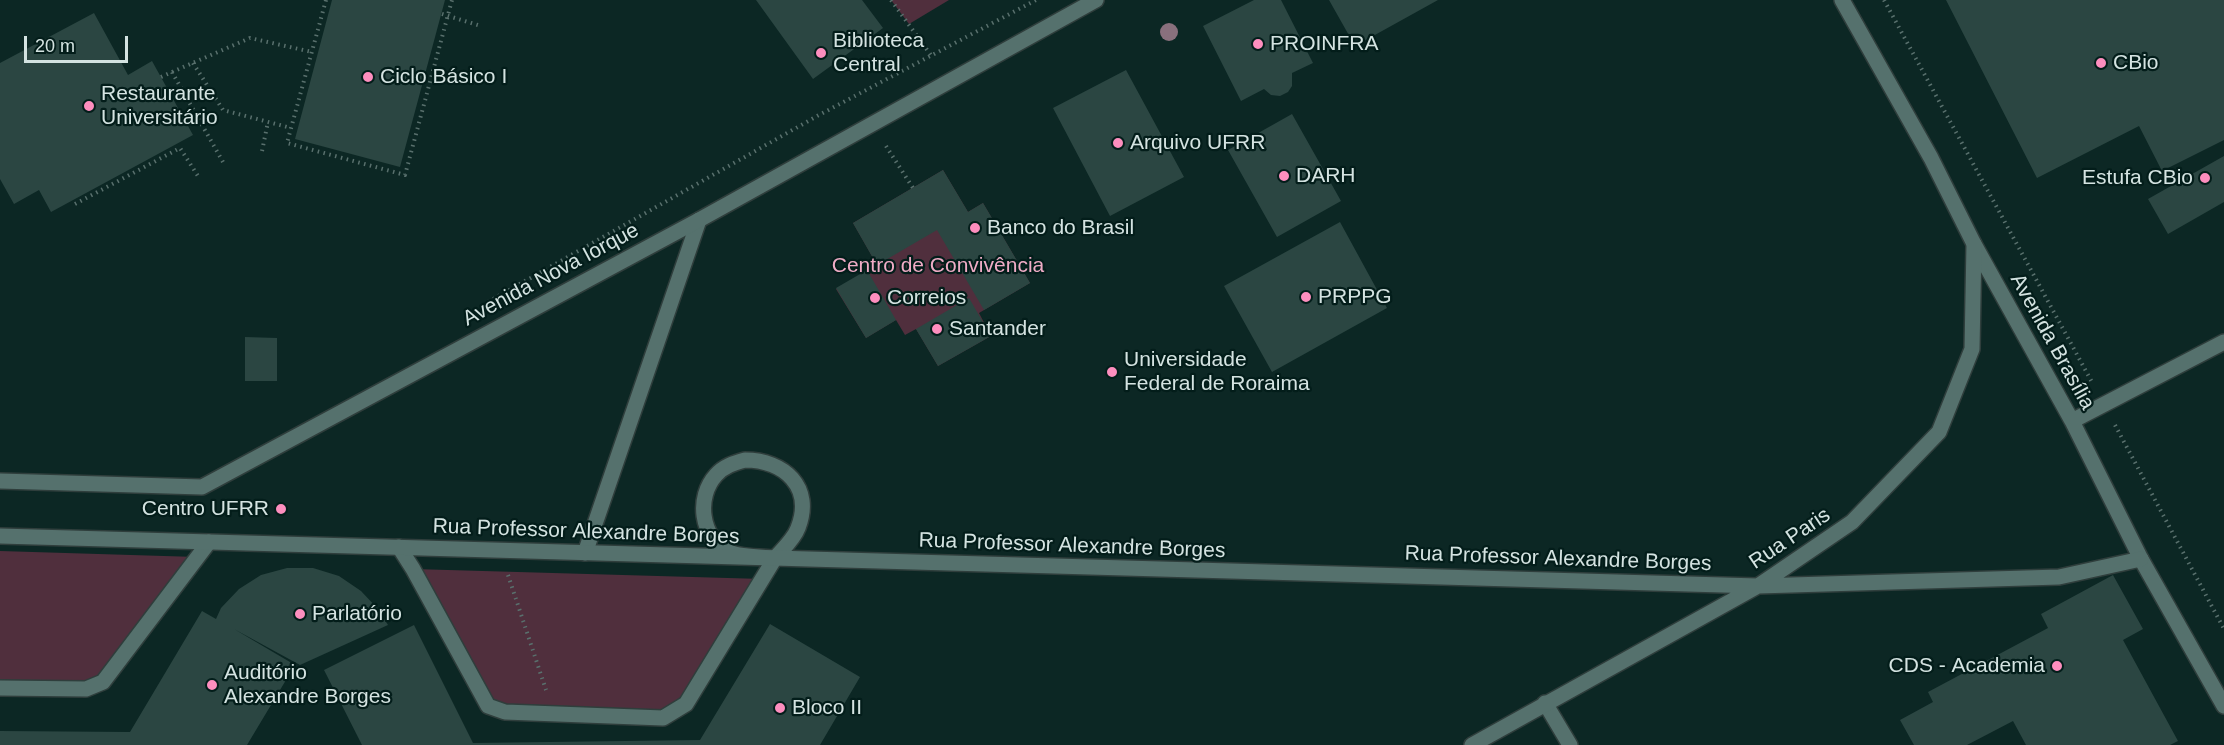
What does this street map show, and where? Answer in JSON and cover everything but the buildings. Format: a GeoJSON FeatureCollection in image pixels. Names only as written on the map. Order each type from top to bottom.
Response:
{"type":"FeatureCollection","features":[{"type":"Feature","properties":{"kind":"street","name":"Avenida Nova Iorque"},"geometry":{"type":"LineString","coordinates":[[0,481],[202,487],[699,220],[1096,0]]}},
{"type":"Feature","properties":{"kind":"street","name":"Avenida Brasília"},"geometry":{"type":"LineString","coordinates":[[1842,0],[1932,158],[1974,244],[2072,421],[2142,559],[2224,706]]}},
{"type":"Feature","properties":{"kind":"street"},"geometry":{"type":"LineString","coordinates":[[585,553],[699,220]]}},
{"type":"Feature","properties":{"kind":"street","name":"Rua Paris"},"geometry":{"type":"LineString","coordinates":[[1472,745],[1758,586],[1852,522],[1939,432],[1972,349],[1974,244]]}},
{"type":"Feature","properties":{"kind":"street"},"geometry":{"type":"LineString","coordinates":[[2072,421],[2224,342]]}},
{"type":"Feature","properties":{"kind":"street"},"geometry":{"type":"LineString","coordinates":[[399,547],[488,706],[505,712],[609,717],[663,718],[686,704],[775,558],[798,531],[802,516],[802,501],[797,486],[788,473],[775,464],[760,460],[745,460],[730,464],[717,473],[708,486],[704,501],[704,516],[708,531],[717,543],[730,552],[775,558]]}},
{"type":"Feature","properties":{"kind":"street","name":"Rua Professor Alexandre Borges"},"geometry":{"type":"LineString","coordinates":[[0,536],[1758,586],[2059,577],[2142,559]]}},
{"type":"Feature","properties":{"kind":"street"},"geometry":{"type":"LineString","coordinates":[[0,688],[86,689],[103,682],[209,542]]}},
{"type":"Feature","properties":{"kind":"street"},"geometry":{"type":"LineString","coordinates":[[1545,703],[1570,745]]}},
{"type":"Feature","properties":{"kind":"path"},"geometry":{"type":"LineString","coordinates":[[326,0],[287,143],[405,175],[452,0]]}},
{"type":"Feature","properties":{"kind":"path"},"geometry":{"type":"LineString","coordinates":[[891,0],[950,81]]}},
{"type":"Feature","properties":{"kind":"path"},"geometry":{"type":"LineString","coordinates":[[1884,0],[2224,629]]}},
{"type":"Feature","properties":{"kind":"path"},"geometry":{"type":"LineString","coordinates":[[442,14],[481,26]]}},
{"type":"Feature","properties":{"kind":"path"},"geometry":{"type":"LineString","coordinates":[[161,77],[250,38],[312,52]]}},
{"type":"Feature","properties":{"kind":"path"},"geometry":{"type":"LineString","coordinates":[[193,63],[223,110],[291,128]]}},
{"type":"Feature","properties":{"kind":"path"},"geometry":{"type":"LineString","coordinates":[[172,72],[223,162]]}},
{"type":"Feature","properties":{"kind":"path"},"geometry":{"type":"LineString","coordinates":[[262,151],[268,122]]}},
{"type":"Feature","properties":{"kind":"path"},"geometry":{"type":"LineString","coordinates":[[872,123],[912,188]]}},
{"type":"Feature","properties":{"kind":"path"},"geometry":{"type":"LineString","coordinates":[[75,204],[178,146],[198,176]]}},
{"type":"Feature","properties":{"kind":"path"},"geometry":{"type":"LineString","coordinates":[[499,574],[509,575],[546,691]]}},
{"type":"Feature","properties":{"kind":"green space"},"geometry":{"type":"Polygon","coordinates":[[[891,0],[949,0],[909,24],[891,0]]]}},
{"type":"Feature","properties":{"kind":"green space","name":"Centro de Convivência"},"geometry":{"type":"Polygon","coordinates":[[[943,170],[968,212],[983,203],[1030,283],[979,313],[991,336],[938,366],[916,329],[905,335],[896,320],[866,338],[836,289],[877,265],[853,223],[943,170]]]}},
{"type":"Feature","properties":{"kind":"green space"},"geometry":{"type":"Polygon","coordinates":[[[0,551],[197,557],[103,682],[0,688],[0,551]]]}},
{"type":"Feature","properties":{"kind":"green space"},"geometry":{"type":"Polygon","coordinates":[[[413,569],[763,579],[686,704],[663,718],[488,706],[413,569]]]}},
{"type":"Feature","properties":{"kind":"place","name":"PROINFRA"},"geometry":{"type":"Point","coordinates":[1258,44]}},
{"type":"Feature","properties":{"kind":"place","name":"Biblioteca Central"},"geometry":{"type":"Point","coordinates":[821,53]}},
{"type":"Feature","properties":{"kind":"place","name":"CBio"},"geometry":{"type":"Point","coordinates":[2101,63]}},
{"type":"Feature","properties":{"kind":"place","name":"Ciclo Básico I"},"geometry":{"type":"Point","coordinates":[368,77]}},
{"type":"Feature","properties":{"kind":"place","name":"Restaurante Universitário"},"geometry":{"type":"Point","coordinates":[89,106]}},
{"type":"Feature","properties":{"kind":"place","name":"Arquivo UFRR"},"geometry":{"type":"Point","coordinates":[1118,143]}},
{"type":"Feature","properties":{"kind":"place","name":"DARH"},"geometry":{"type":"Point","coordinates":[1284,176]}},
{"type":"Feature","properties":{"kind":"place","name":"Estufa CBio"},"geometry":{"type":"Point","coordinates":[2205,178]}},
{"type":"Feature","properties":{"kind":"place","name":"Banco do Brasil"},"geometry":{"type":"Point","coordinates":[975,228]}},
{"type":"Feature","properties":{"kind":"place","name":"PRPPG"},"geometry":{"type":"Point","coordinates":[1306,297]}},
{"type":"Feature","properties":{"kind":"place","name":"Correios"},"geometry":{"type":"Point","coordinates":[875,298]}},
{"type":"Feature","properties":{"kind":"place","name":"Santander"},"geometry":{"type":"Point","coordinates":[937,329]}},
{"type":"Feature","properties":{"kind":"place","name":"Universidade Federal de Roraima"},"geometry":{"type":"Point","coordinates":[1112,372]}},
{"type":"Feature","properties":{"kind":"place","name":"Centro UFRR"},"geometry":{"type":"Point","coordinates":[281,509]}},
{"type":"Feature","properties":{"kind":"place","name":"Parlatório"},"geometry":{"type":"Point","coordinates":[300,614]}},
{"type":"Feature","properties":{"kind":"place","name":"CDS - Academia"},"geometry":{"type":"Point","coordinates":[2057,666]}},
{"type":"Feature","properties":{"kind":"place","name":"Auditório Alexandre Borges"},"geometry":{"type":"Point","coordinates":[212,685]}},
{"type":"Feature","properties":{"kind":"place","name":"Bloco II"},"geometry":{"type":"Point","coordinates":[780,708]}}]}
